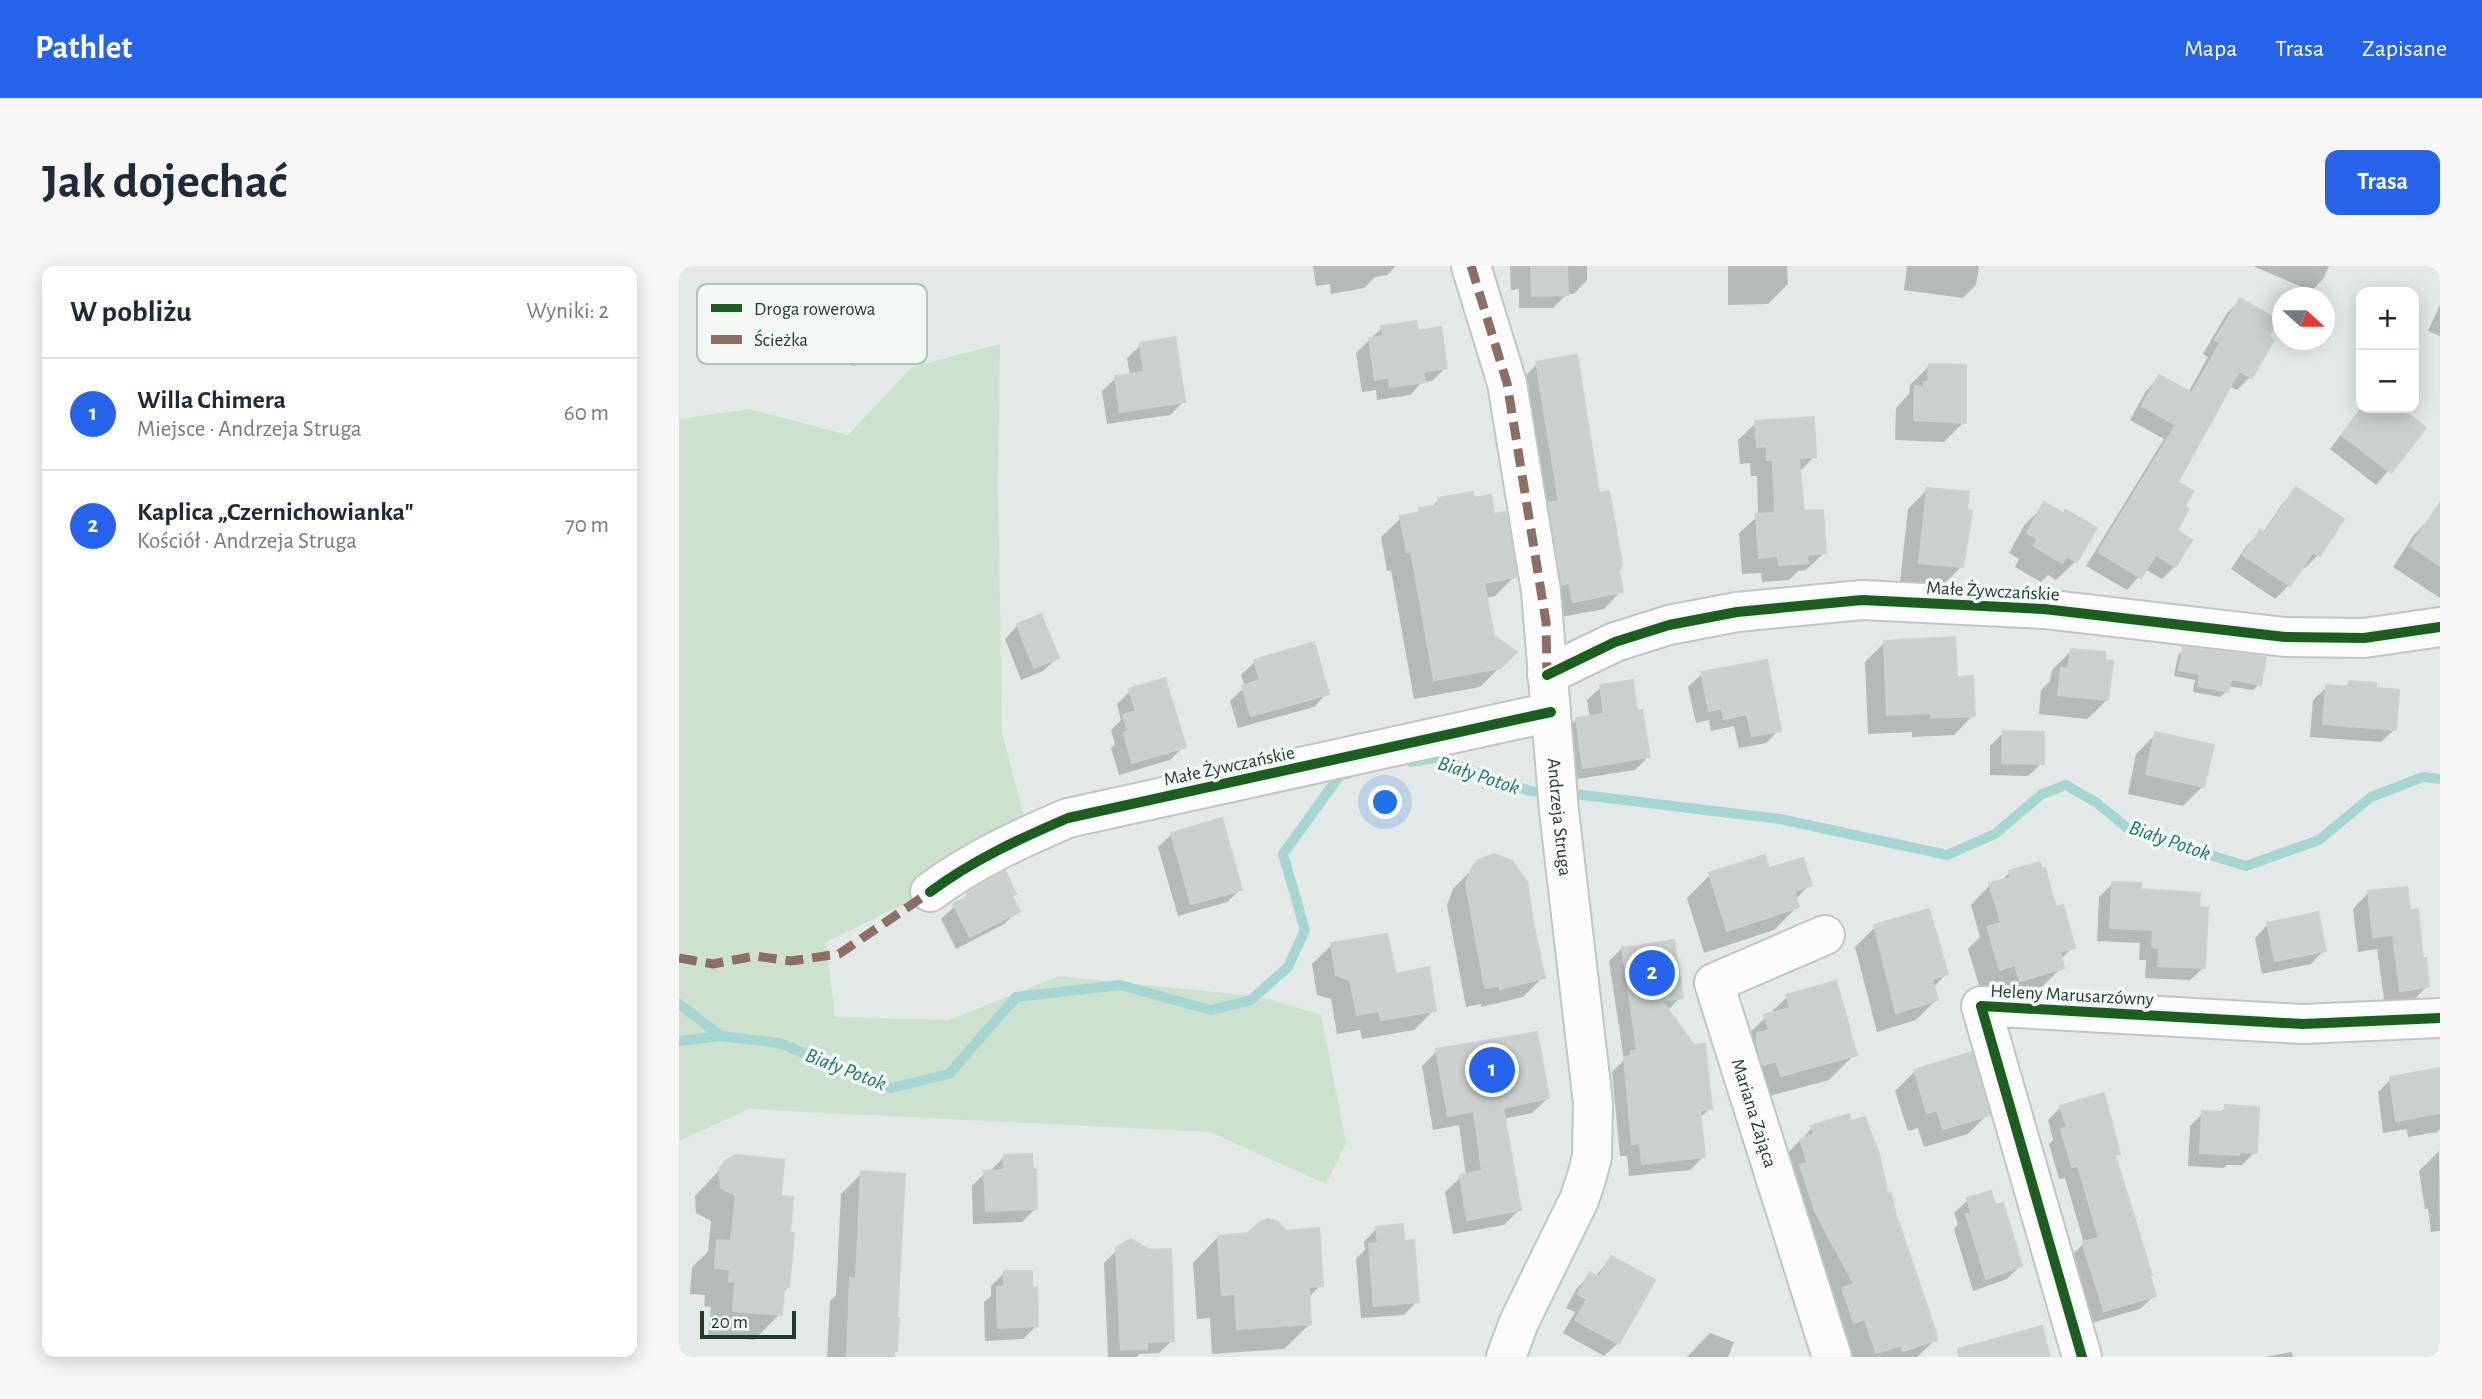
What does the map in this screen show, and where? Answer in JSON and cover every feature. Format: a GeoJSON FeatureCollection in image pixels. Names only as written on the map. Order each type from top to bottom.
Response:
{"type":"FeatureCollection","features":[{"type":"Feature","properties":{"kind":"street","name":"Andrzeja Struga"},"geometry":{"type":"LineString","coordinates":[[1471,266],[1507,383],[1546,622],[1547,675],[1559,811],[1593,1103],[1592,1157],[1579,1200],[1519,1322],[1506,1357]]}},
{"type":"Feature","properties":{"kind":"street","name":"Małe Żywczańskie"},"geometry":{"type":"LineString","coordinates":[[1547,675],[1615,642],[1669,625],[1737,612],[1862,600],[2044,609],[2285,638],[2364,638],[2440,627]]}},
{"type":"Feature","properties":{"kind":"street","name":"Małe Żywczańskie"},"geometry":{"type":"LineString","coordinates":[[930,892],[963,868],[1006,844],[1068,818],[1551,712]]}},
{"type":"Feature","properties":{"kind":"street","name":"Mariana Zająca"},"geometry":{"type":"LineString","coordinates":[[1825,935],[1714,983],[1832,1357]]}},
{"type":"Feature","properties":{"kind":"street","name":"Heleny Marusarzówny"},"geometry":{"type":"LineString","coordinates":[[2082,1357],[1981,1006],[2303,1024],[2440,1018]]}},
{"type":"Feature","properties":{"kind":"green space"},"geometry":{"type":"Polygon","coordinates":[[[1000,344],[998,484],[1002,733],[1031,843],[826,942],[835,1017],[949,1020],[1059,976],[1262,997],[1321,1015],[1346,1143],[1326,1184],[1210,1132],[749,1109],[679,1141],[679,419],[750,409],[848,435],[912,367],[1000,344]]]}},
{"type":"Feature","properties":{"kind":"building"},"geometry":{"type":"Polygon","coordinates":[[[1531,266],[1567,266],[1568,295],[1532,296],[1531,266]]]}},
{"type":"Feature","properties":{"kind":"building"},"geometry":{"type":"Polygon","coordinates":[[[2240,298],[2272,317],[2272,331],[2269,336],[2272,343],[2252,378],[2239,371],[2178,482],[2193,491],[2185,506],[2189,509],[2177,530],[2192,540],[2176,567],[2156,555],[2141,578],[2098,552],[2176,425],[2142,406],[2159,375],[2192,393],[2220,343],[2215,340],[2240,298]]]}},
{"type":"Feature","properties":{"kind":"building"},"geometry":{"type":"Polygon","coordinates":[[[1416,321],[1418,331],[1441,327],[1447,368],[1423,372],[1425,382],[1390,387],[1389,377],[1375,380],[1369,338],[1383,336],[1381,326],[1416,321]]]}},
{"type":"Feature","properties":{"kind":"building"},"geometry":{"type":"Polygon","coordinates":[[[1175,337],[1185,402],[1120,412],[1115,376],[1144,372],[1140,343],[1175,337]]]}},
{"type":"Feature","properties":{"kind":"building"},"geometry":{"type":"Polygon","coordinates":[[[1577,355],[1599,493],[1609,491],[1622,564],[1619,572],[1623,592],[1573,602],[1569,583],[1562,585],[1549,503],[1559,501],[1536,362],[1577,355]]]}},
{"type":"Feature","properties":{"kind":"building"},"geometry":{"type":"Polygon","coordinates":[[[1929,364],[1966,365],[1966,423],[1914,420],[1915,386],[1924,387],[1924,382],[1928,382],[1929,364]]]}},
{"type":"Feature","properties":{"kind":"building"},"geometry":{"type":"Polygon","coordinates":[[[2359,413],[2407,413],[2426,428],[2391,473],[2342,435],[2359,413]]]}},
{"type":"Feature","properties":{"kind":"building"},"geometry":{"type":"Polygon","coordinates":[[[1814,417],[1816,457],[1799,458],[1804,511],[1823,510],[1826,553],[1807,555],[1808,563],[1779,565],[1778,556],[1759,558],[1756,514],[1775,513],[1773,460],[1767,460],[1767,446],[1757,447],[1755,421],[1814,417]]]}},
{"type":"Feature","properties":{"kind":"building"},"geometry":{"type":"Polygon","coordinates":[[[2296,487],[2344,519],[2320,556],[2313,552],[2290,586],[2243,555],[2260,530],[2265,533],[2296,487]]]}},
{"type":"Feature","properties":{"kind":"building"},"geometry":{"type":"Polygon","coordinates":[[[1927,488],[1969,492],[1967,510],[1972,511],[1963,567],[1919,563],[1927,488]]]}},
{"type":"Feature","properties":{"kind":"building"},"geometry":{"type":"Polygon","coordinates":[[[1473,492],[1474,498],[1491,495],[1494,514],[1506,512],[1517,577],[1484,583],[1494,636],[1517,652],[1501,668],[1434,680],[1411,551],[1407,552],[1400,516],[1420,512],[1419,508],[1439,505],[1438,498],[1473,492]]]}},
{"type":"Feature","properties":{"kind":"building"},"geometry":{"type":"Polygon","coordinates":[[[2044,502],[2063,513],[2066,510],[2097,528],[2077,562],[2067,556],[2062,563],[2034,546],[2038,539],[2027,533],[2044,502]]]}},
{"type":"Feature","properties":{"kind":"building"},"geometry":{"type":"Polygon","coordinates":[[[2440,503],[2440,566],[2411,546],[2440,503]]]}},
{"type":"Feature","properties":{"kind":"building"},"geometry":{"type":"Polygon","coordinates":[[[1041,614],[1059,658],[1034,668],[1017,624],[1041,614]]]}},
{"type":"Feature","properties":{"kind":"building"},"geometry":{"type":"Polygon","coordinates":[[[1955,637],[1957,677],[1973,676],[1975,716],[1931,718],[1931,713],[1887,715],[1884,641],[1955,637]]]}},
{"type":"Feature","properties":{"kind":"building"},"geometry":{"type":"Polygon","coordinates":[[[1314,642],[1329,694],[1251,716],[1242,686],[1260,680],[1254,660],[1314,642]]]}},
{"type":"Feature","properties":{"kind":"building"},"geometry":{"type":"Polygon","coordinates":[[[2183,647],[2266,657],[2261,685],[2231,679],[2228,692],[2198,686],[2200,674],[2179,670],[2183,647]]]}},
{"type":"Feature","properties":{"kind":"building"},"geometry":{"type":"Polygon","coordinates":[[[2071,649],[2105,652],[2105,660],[2113,661],[2108,700],[2058,695],[2061,668],[2068,669],[2071,649]]]}},
{"type":"Feature","properties":{"kind":"building"},"geometry":{"type":"Polygon","coordinates":[[[1767,660],[1781,731],[1752,736],[1747,714],[1724,719],[1722,708],[1709,711],[1701,672],[1767,660]]]}},
{"type":"Feature","properties":{"kind":"building"},"geometry":{"type":"Polygon","coordinates":[[[1165,678],[1186,747],[1132,763],[1124,733],[1128,731],[1123,715],[1136,711],[1129,689],[1165,678]]]}},
{"type":"Feature","properties":{"kind":"building"},"geometry":{"type":"Polygon","coordinates":[[[1633,680],[1637,711],[1642,710],[1650,757],[1583,768],[1576,718],[1604,714],[1600,685],[1633,680]]]}},
{"type":"Feature","properties":{"kind":"building"},"geometry":{"type":"Polygon","coordinates":[[[2349,681],[2376,683],[2376,688],[2399,690],[2396,730],[2323,724],[2326,685],[2349,687],[2349,681]]]}},
{"type":"Feature","properties":{"kind":"building"},"geometry":{"type":"Polygon","coordinates":[[[2003,731],[2044,732],[2044,764],[2002,763],[2003,731]]]}},
{"type":"Feature","properties":{"kind":"building"},"geometry":{"type":"Polygon","coordinates":[[[2155,732],[2214,745],[2204,787],[2146,774],[2155,732]]]}},
{"type":"Feature","properties":{"kind":"building"},"geometry":{"type":"Polygon","coordinates":[[[1222,818],[1242,890],[1191,904],[1171,833],[1222,818]]]}},
{"type":"Feature","properties":{"kind":"building"},"geometry":{"type":"Polygon","coordinates":[[[1494,854],[1512,861],[1527,882],[1545,978],[1500,989],[1500,986],[1485,988],[1466,884],[1478,860],[1494,854]]]}},
{"type":"Feature","properties":{"kind":"building"},"geometry":{"type":"Polygon","coordinates":[[[1765,855],[1769,868],[1803,858],[1812,885],[1794,891],[1799,907],[1727,931],[1709,873],[1765,855]]]}},
{"type":"Feature","properties":{"kind":"building"},"geometry":{"type":"Polygon","coordinates":[[[2040,862],[2042,869],[2045,868],[2056,907],[2063,905],[2075,948],[2060,952],[2064,968],[2020,981],[2015,965],[2000,970],[1987,927],[2001,923],[1989,883],[2011,878],[2009,871],[2040,862]]]}},
{"type":"Feature","properties":{"kind":"building"},"geometry":{"type":"Polygon","coordinates":[[[1005,871],[1016,894],[1012,896],[1020,911],[970,937],[953,904],[1005,871]]]}},
{"type":"Feature","properties":{"kind":"building"},"geometry":{"type":"Polygon","coordinates":[[[2112,882],[2141,883],[2141,889],[2200,893],[2199,907],[2208,908],[2205,968],[2158,966],[2159,948],[2152,947],[2153,930],[2110,928],[2112,882]]]}},
{"type":"Feature","properties":{"kind":"building"},"geometry":{"type":"Polygon","coordinates":[[[2407,887],[2410,910],[2418,909],[2429,987],[2400,991],[2393,935],[2373,937],[2368,891],[2407,887]]]}},
{"type":"Feature","properties":{"kind":"building"},"geometry":{"type":"Polygon","coordinates":[[[1929,909],[1948,974],[1932,979],[1938,1000],[1896,1013],[1874,925],[1929,909]]]}},
{"type":"Feature","properties":{"kind":"building"},"geometry":{"type":"Polygon","coordinates":[[[2318,912],[2326,951],[2275,961],[2267,923],[2318,912]]]}},
{"type":"Feature","properties":{"kind":"building"},"geometry":{"type":"Polygon","coordinates":[[[1387,934],[1396,974],[1429,967],[1436,1011],[1381,1020],[1379,1011],[1357,1015],[1350,980],[1336,975],[1331,943],[1387,934]]]}},
{"type":"Feature","properties":{"kind":"building"},"geometry":{"type":"Polygon","coordinates":[[[1674,940],[1683,998],[1662,1001],[1694,1045],[1705,1044],[1712,1109],[1700,1110],[1705,1157],[1642,1164],[1640,1143],[1632,1144],[1624,1057],[1631,1056],[1631,1051],[1637,1050],[1622,946],[1623,948],[1674,940]]]}},
{"type":"Feature","properties":{"kind":"building"},"geometry":{"type":"Polygon","coordinates":[[[1836,981],[1857,1055],[1781,1076],[1776,1061],[1763,1065],[1757,1033],[1769,1030],[1764,1015],[1790,1008],[1786,995],[1836,981]]]}},
{"type":"Feature","properties":{"kind":"building"},"geometry":{"type":"Polygon","coordinates":[[[1537,1032],[1549,1098],[1503,1108],[1521,1210],[1467,1220],[1460,1175],[1482,1171],[1474,1111],[1448,1116],[1436,1049],[1537,1032]]]}},
{"type":"Feature","properties":{"kind":"building"},"geometry":{"type":"Polygon","coordinates":[[[1972,1052],[1990,1115],[1943,1129],[1937,1110],[1927,1113],[1914,1070],[1972,1052]]]}},
{"type":"Feature","properties":{"kind":"building"},"geometry":{"type":"Polygon","coordinates":[[[2440,1068],[2440,1113],[2396,1121],[2390,1077],[2440,1068]]]}},
{"type":"Feature","properties":{"kind":"building"},"geometry":{"type":"Polygon","coordinates":[[[2104,1093],[2120,1154],[2115,1155],[2156,1296],[2104,1311],[2082,1242],[2099,1238],[2078,1166],[2072,1167],[2061,1129],[2067,1128],[2060,1106],[2104,1093]]]}},
{"type":"Feature","properties":{"kind":"building"},"geometry":{"type":"Polygon","coordinates":[[[2225,1105],[2259,1107],[2257,1153],[2200,1153],[2202,1111],[2225,1112],[2225,1105]]]}},
{"type":"Feature","properties":{"kind":"building"},"geometry":{"type":"Polygon","coordinates":[[[1849,1114],[1851,1121],[1865,1117],[1879,1154],[1888,1194],[1891,1193],[1936,1333],[1937,1340],[1903,1351],[1901,1345],[1876,1353],[1865,1319],[1854,1323],[1842,1288],[1854,1284],[1815,1211],[1800,1165],[1808,1163],[1800,1139],[1814,1134],[1811,1126],[1849,1114]]]}},
{"type":"Feature","properties":{"kind":"building"},"geometry":{"type":"Polygon","coordinates":[[[1032,1154],[1033,1169],[1036,1170],[1037,1209],[986,1211],[984,1171],[1004,1170],[1004,1155],[1032,1154]]]}},
{"type":"Feature","properties":{"kind":"building"},"geometry":{"type":"Polygon","coordinates":[[[737,1155],[784,1160],[781,1196],[793,1197],[790,1233],[794,1233],[789,1287],[784,1287],[782,1315],[733,1311],[735,1282],[729,1281],[730,1270],[715,1268],[717,1240],[731,1241],[736,1195],[721,1188],[719,1169],[726,1160],[737,1155]]]}},
{"type":"Feature","properties":{"kind":"building"},"geometry":{"type":"Polygon","coordinates":[[[861,1171],[905,1174],[899,1318],[897,1351],[894,1351],[894,1357],[847,1357],[850,1278],[856,1279],[861,1171]]]}},
{"type":"Feature","properties":{"kind":"building"},"geometry":{"type":"Polygon","coordinates":[[[1991,1191],[1995,1205],[2003,1203],[2022,1266],[1986,1279],[1966,1214],[1971,1213],[1967,1198],[1991,1191]]]}},
{"type":"Feature","properties":{"kind":"building"},"geometry":{"type":"Polygon","coordinates":[[[1268,1219],[1278,1222],[1286,1231],[1319,1228],[1323,1286],[1309,1287],[1311,1324],[1237,1329],[1235,1294],[1222,1295],[1218,1236],[1248,1233],[1260,1222],[1268,1219]]]}},
{"type":"Feature","properties":{"kind":"building"},"geometry":{"type":"Polygon","coordinates":[[[1403,1224],[1404,1241],[1414,1240],[1419,1302],[1374,1306],[1369,1244],[1378,1243],[1376,1227],[1403,1224]]]}},
{"type":"Feature","properties":{"kind":"building"},"geometry":{"type":"Polygon","coordinates":[[[1131,1239],[1150,1250],[1171,1249],[1174,1341],[1147,1342],[1147,1349],[1121,1350],[1116,1248],[1131,1239]]]}},
{"type":"Feature","properties":{"kind":"building"},"geometry":{"type":"Polygon","coordinates":[[[1611,1256],[1655,1280],[1619,1344],[1575,1320],[1587,1299],[1578,1294],[1590,1272],[1599,1277],[1611,1256]]]}},
{"type":"Feature","properties":{"kind":"building"},"geometry":{"type":"Polygon","coordinates":[[[1004,1271],[1032,1271],[1032,1287],[1037,1287],[1038,1326],[998,1328],[997,1287],[1004,1287],[1004,1271]]]}},
{"type":"Feature","properties":{"kind":"building"},"geometry":{"type":"Polygon","coordinates":[[[2042,1326],[2050,1357],[1959,1357],[1958,1349],[2042,1326]]]}},
{"type":"Feature","properties":{"kind":"waterway","name":"Biały Potok"},"geometry":{"type":"LineString","coordinates":[[1411,762],[1435,758],[1530,791],[1551,792]]}},
{"type":"Feature","properties":{"kind":"waterway","name":"Biały Potok"},"geometry":{"type":"LineString","coordinates":[[679,1041],[721,1036],[779,1043],[891,1088],[949,1074],[1016,997],[1120,985],[1211,1010],[1251,1000],[1288,967],[1305,930],[1283,854],[1340,775],[1348,774]]}},
{"type":"Feature","properties":{"kind":"waterway","name":"Biały Potok"},"geometry":{"type":"LineString","coordinates":[[1566,793],[1780,819],[1947,855],[1995,834],[2042,794],[2066,785],[2097,803],[2131,831],[2246,866],[2319,840],[2371,797],[2423,777],[2440,779]]}},
{"type":"Feature","properties":{"kind":"waterway"},"geometry":{"type":"LineString","coordinates":[[679,1004],[721,1036]]}},
{"type":"Feature","properties":{"kind":"marked path"},"geometry":{"type":"LineString","coordinates":[[1471,266],[1507,383],[1546,622],[1547,675],[1549,674]]}},
{"type":"Feature","properties":{"kind":"marked path"},"geometry":{"type":"LineString","coordinates":[[679,958],[713,964],[755,956],[791,961],[839,954],[930,892]]}},
{"type":"Feature","properties":{"kind":"cycle path"},"geometry":{"type":"LineString","coordinates":[[1547,675],[1615,642],[1669,625],[1737,612],[1862,600],[2044,609],[2285,637],[2364,638],[2440,627]]}},
{"type":"Feature","properties":{"kind":"cycle path"},"geometry":{"type":"LineString","coordinates":[[930,892],[997,851],[1068,818],[1551,712]]}},
{"type":"Feature","properties":{"kind":"cycle path"},"geometry":{"type":"LineString","coordinates":[[2082,1357],[1981,1006],[2303,1024],[2440,1018]]}},
{"type":"Feature","properties":{"kind":"place","name":"Kaplica „Czernichowianka\""},"geometry":{"type":"Point","coordinates":[1652,973]}},
{"type":"Feature","properties":{"kind":"place","name":"Willa Chimera"},"geometry":{"type":"Point","coordinates":[1492,1070]}}]}
